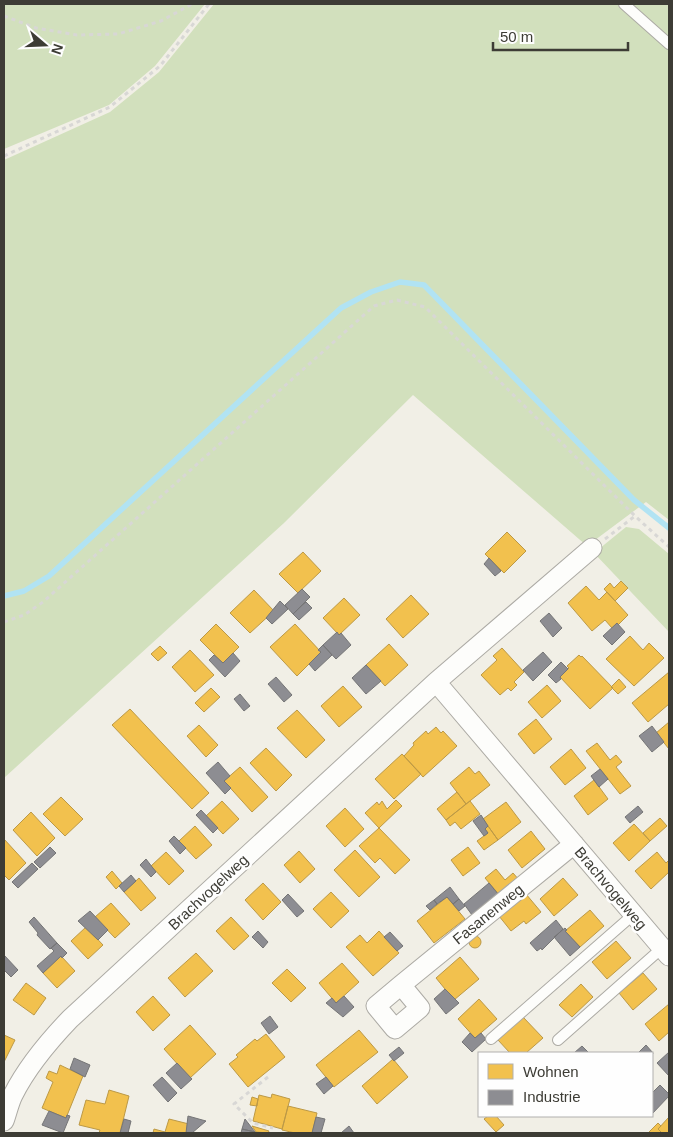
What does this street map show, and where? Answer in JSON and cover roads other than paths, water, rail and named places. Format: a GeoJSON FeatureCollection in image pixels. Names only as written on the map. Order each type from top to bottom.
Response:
{"type":"FeatureCollection","features":[{"type":"Feature","properties":{"kind":"street","name":"Brachvogelweg"},"geometry":{"type":"LineString","coordinates":[[4,1121],[13,1096],[30,1066],[70,1019],[436,682],[592,548]]}},
{"type":"Feature","properties":{"kind":"street","name":"Brachvogelweg"},"geometry":{"type":"LineString","coordinates":[[436,682],[666,952]]}},
{"type":"Feature","properties":{"kind":"street","name":"Fasanenweg"},"geometry":{"type":"LineString","coordinates":[[401,985],[574,844]]}},
{"type":"Feature","properties":{"kind":"lane"},"geometry":{"type":"LineString","coordinates":[[624,4],[669,44]]}},
{"type":"Feature","properties":{"kind":"lane"},"geometry":{"type":"LineString","coordinates":[[492,1039],[634,914]]}},
{"type":"Feature","properties":{"kind":"lane"},"geometry":{"type":"LineString","coordinates":[[558,1040],[666,952]]}},
{"type":"Feature","properties":{"kind":"waterway"},"geometry":{"type":"LineString","coordinates":[[4,596],[24,591],[49,576],[341,308],[371,292],[400,282],[424,285],[634,500],[669,528]]}}]}
